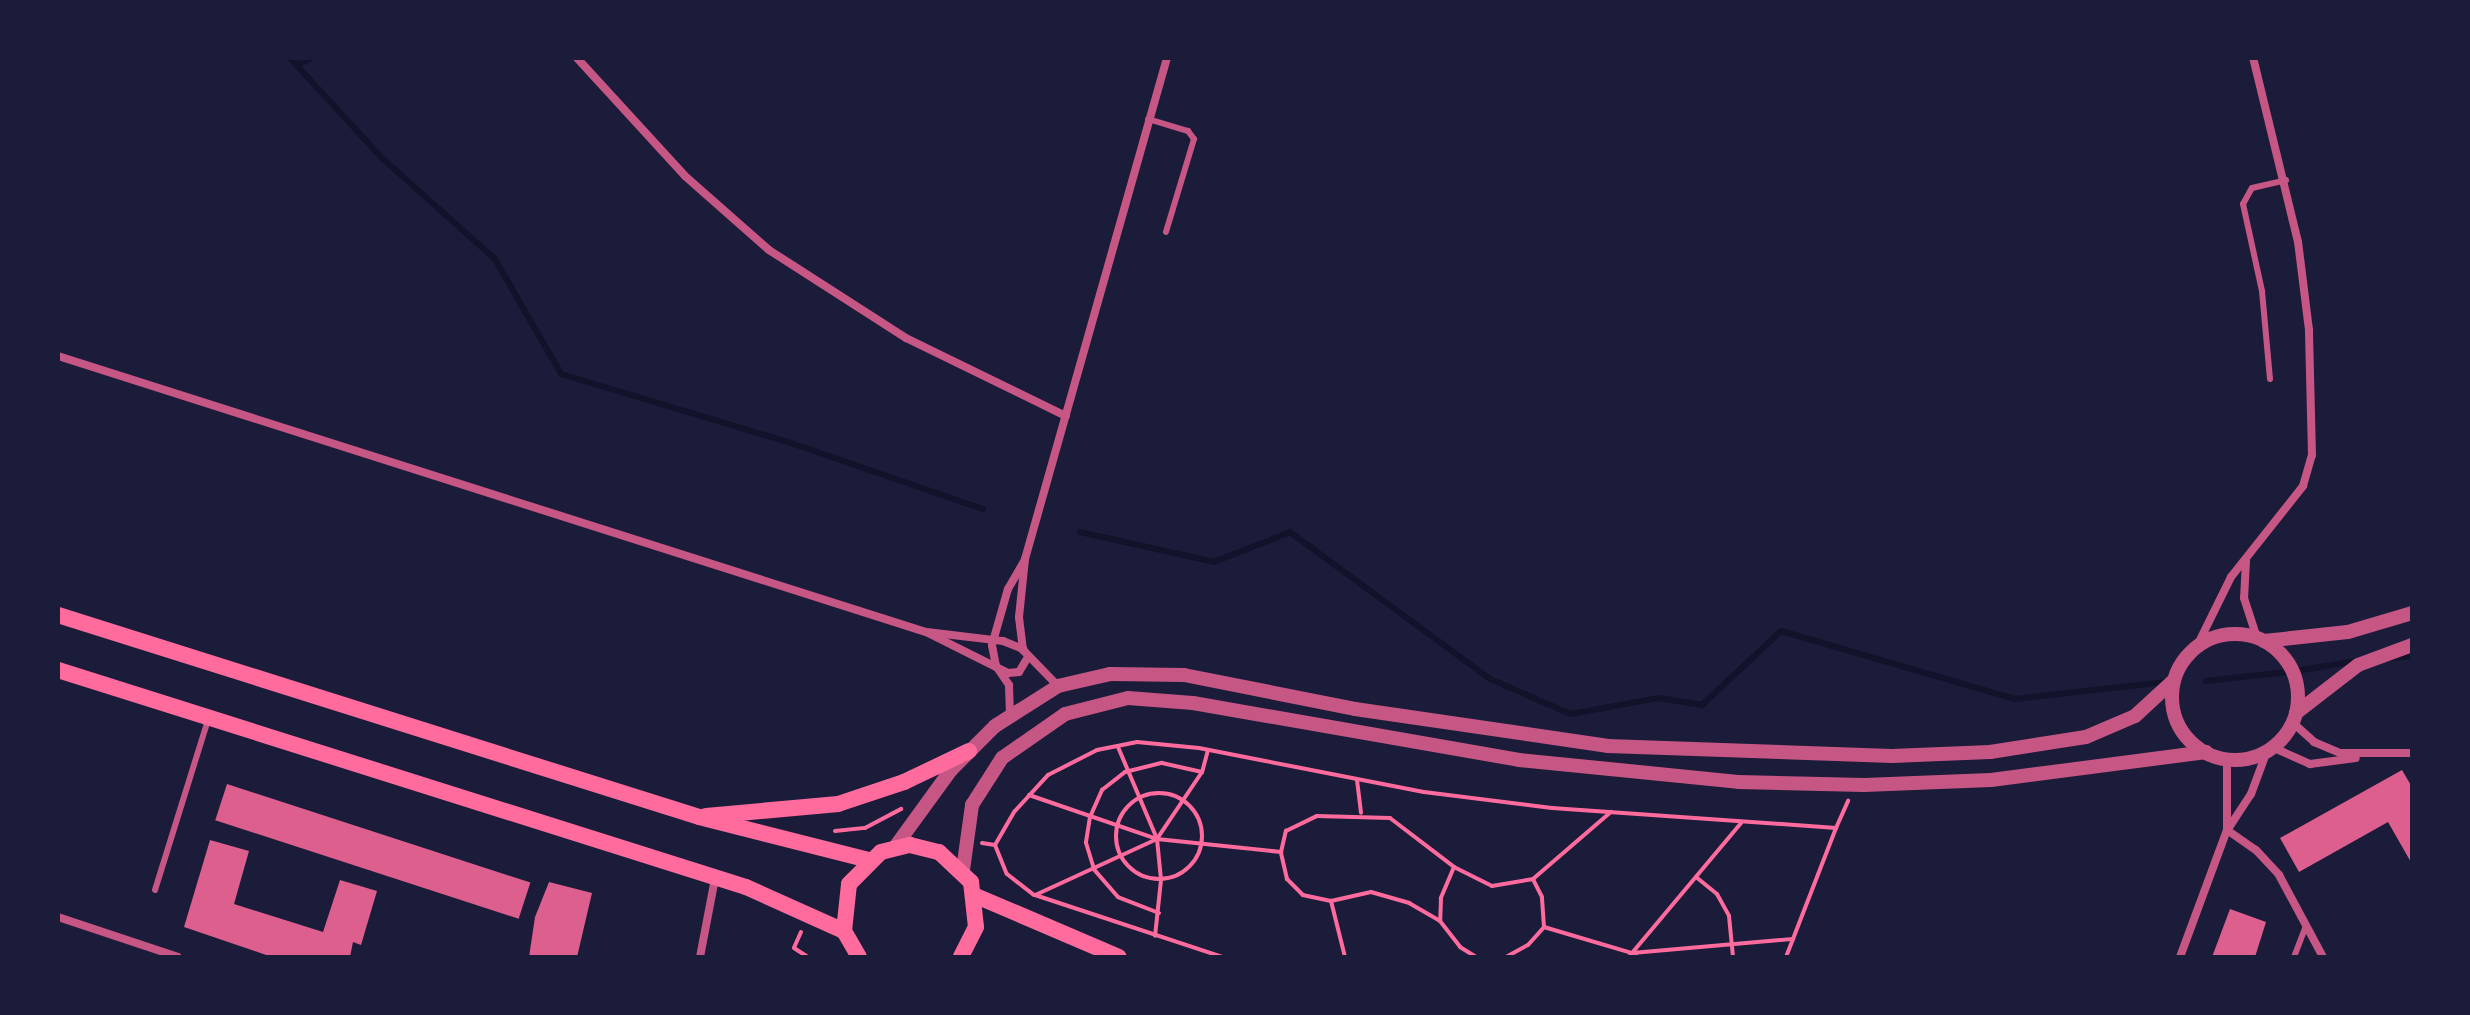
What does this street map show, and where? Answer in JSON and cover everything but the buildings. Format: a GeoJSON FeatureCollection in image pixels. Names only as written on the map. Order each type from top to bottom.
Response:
{"type":"FeatureCollection","features":[{"type":"Feature","properties":{"kind":"main road"},"geometry":{"type":"LineString","coordinates":[[58,615],[699,817],[869,860]]}},
{"type":"Feature","properties":{"kind":"main road"},"geometry":{"type":"LineString","coordinates":[[58,670],[715,878],[810,913],[844,931]]}},
{"type":"Feature","properties":{"kind":"main road"},"geometry":{"type":"LineString","coordinates":[[699,817],[838,804],[904,782],[969,751]]}},
{"type":"Feature","properties":{"kind":"main road"},"geometry":{"type":"LineString","coordinates":[[857,956],[844,931],[846,891],[869,860],[895,847],[925,847],[963,870],[976,896],[976,927],[961,957]]}},
{"type":"Feature","properties":{"kind":"main road"},"geometry":{"type":"LineString","coordinates":[[976,896],[1119,957]]}},
{"type":"Feature","properties":{"kind":"street"},"geometry":{"type":"LineString","coordinates":[[577,58],[685,176],[769,250],[906,338],[1066,416]]}},
{"type":"Feature","properties":{"kind":"street"},"geometry":{"type":"LineString","coordinates":[[58,356],[926,632],[1015,674],[1026,654],[1019,617],[1025,559],[1167,58]]}},
{"type":"Feature","properties":{"kind":"street"},"geometry":{"type":"LineString","coordinates":[[895,847],[969,751],[1010,715],[1058,686],[1110,674],[1161,672],[1415,720],[1608,746],[1892,756],[1990,752],[2086,737],[2135,716],[2174,680],[2197,646],[2217,598],[2303,486],[2312,455],[2308,315],[2286,180],[2253,58]]}},
{"type":"Feature","properties":{"kind":"street"},"geometry":{"type":"LineString","coordinates":[[2247,556],[2244,598],[2260,639],[2292,671],[2294,717],[2328,749],[2365,756]]}},
{"type":"Feature","properties":{"kind":"street"},"geometry":{"type":"LineString","coordinates":[[1010,715],[1009,685],[996,666],[992,639],[1008,589],[1025,559]]}},
{"type":"Feature","properties":{"kind":"street"},"geometry":{"type":"LineString","coordinates":[[2197,646],[2220,635],[2260,639],[2348,632],[2412,613]]}},
{"type":"Feature","properties":{"kind":"street"},"geometry":{"type":"LineString","coordinates":[[926,632],[992,639],[1026,654],[1058,686]]}},
{"type":"Feature","properties":{"kind":"street"},"geometry":{"type":"LineString","coordinates":[[2180,957],[2227,830],[2251,794],[2270,749],[2294,717],[2358,665],[2412,645]]}},
{"type":"Feature","properties":{"kind":"street"},"geometry":{"type":"LineString","coordinates":[[2174,680],[2172,704],[2180,727],[2206,752],[2227,759],[2270,749],[2310,764],[2412,753]]}},
{"type":"Feature","properties":{"kind":"street"},"geometry":{"type":"LineString","coordinates":[[963,870],[963,840],[981,786],[1013,748],[1065,714],[1128,698],[1193,703],[1533,762],[1738,782],[1855,785],[1991,780],[2206,752]]}},
{"type":"Feature","properties":{"kind":"street"},"geometry":{"type":"LineString","coordinates":[[2227,759],[2227,830]]}},
{"type":"Feature","properties":{"kind":"street"},"geometry":{"type":"LineString","coordinates":[[2227,830],[2268,862],[2323,957]]}},
{"type":"Feature","properties":{"kind":"street"},"geometry":{"type":"LineString","coordinates":[[700,957],[715,878]]}},
{"type":"Feature","properties":{"kind":"street"},"geometry":{"type":"LineString","coordinates":[[58,917],[178,957]]}},
{"type":"Feature","properties":{"kind":"lane"},"geometry":{"type":"LineString","coordinates":[[1148,119],[1188,131],[1194,139],[1166,232]]}},
{"type":"Feature","properties":{"kind":"lane"},"geometry":{"type":"LineString","coordinates":[[2270,379],[2262,291],[2243,204],[2252,188],[2286,180]]}},
{"type":"Feature","properties":{"kind":"lane"},"geometry":{"type":"LineString","coordinates":[[155,890],[209,717]]}},
{"type":"Feature","properties":{"kind":"lane"},"geometry":{"type":"LineString","coordinates":[[2294,957],[2306,925]]}},
{"type":"Feature","properties":{"kind":"path"},"geometry":{"type":"LineString","coordinates":[[995,845],[1029,795],[1048,775],[1097,750],[1137,742],[1208,750],[1357,780],[1611,812],[1836,828]]}},
{"type":"Feature","properties":{"kind":"path"},"geometry":{"type":"LineString","coordinates":[[1118,746],[1125,772],[1157,839],[1161,880],[1155,936]]}},
{"type":"Feature","properties":{"kind":"path"},"geometry":{"type":"LineString","coordinates":[[1027,920],[1035,895],[1157,839],[1202,772],[1208,750]]}},
{"type":"Feature","properties":{"kind":"path"},"geometry":{"type":"LineString","coordinates":[[1159,913],[1118,897],[1094,869],[1086,842],[1090,817],[1102,790],[1125,772],[1162,763],[1202,772]]}},
{"type":"Feature","properties":{"kind":"path"},"geometry":{"type":"LineString","coordinates":[[1357,780],[1361,813]]}},
{"type":"Feature","properties":{"kind":"path"},"geometry":{"type":"LineString","coordinates":[[1786,957],[1855,785]]}},
{"type":"Feature","properties":{"kind":"path"},"geometry":{"type":"LineString","coordinates":[[1158,793],[1184,801],[1201,824],[1202,846],[1191,866],[1161,880],[1139,874],[1121,856],[1117,826],[1138,798],[1158,793]]}},
{"type":"Feature","properties":{"kind":"path"},"geometry":{"type":"LineString","coordinates":[[1029,795],[1157,839],[1281,852]]}},
{"type":"Feature","properties":{"kind":"path"},"geometry":{"type":"LineString","coordinates":[[825,850],[832,832],[865,828],[903,808],[919,815]]}},
{"type":"Feature","properties":{"kind":"path"},"geometry":{"type":"LineString","coordinates":[[1476,957],[1460,947],[1440,921],[1409,903],[1371,892],[1331,901],[1303,895],[1287,879],[1281,852],[1286,831],[1307,821],[1361,813],[1390,818],[1454,867],[1492,886],[1533,879],[1611,812]]}},
{"type":"Feature","properties":{"kind":"path"},"geometry":{"type":"LineString","coordinates":[[1633,956],[1742,822]]}},
{"type":"Feature","properties":{"kind":"path"},"geometry":{"type":"LineString","coordinates":[[963,840],[995,845]]}},
{"type":"Feature","properties":{"kind":"path"},"geometry":{"type":"LineString","coordinates":[[995,845],[1007,874],[1035,895],[1223,957]]}},
{"type":"Feature","properties":{"kind":"path"},"geometry":{"type":"LineString","coordinates":[[1440,921],[1441,898],[1454,867]]}},
{"type":"Feature","properties":{"kind":"path"},"geometry":{"type":"LineString","coordinates":[[1696,877],[1717,894],[1729,916],[1733,957]]}},
{"type":"Feature","properties":{"kind":"path"},"geometry":{"type":"LineString","coordinates":[[1506,957],[1528,945],[1544,927],[1542,897],[1533,879]]}},
{"type":"Feature","properties":{"kind":"path"},"geometry":{"type":"LineString","coordinates":[[1331,901],[1345,957]]}},
{"type":"Feature","properties":{"kind":"path"},"geometry":{"type":"LineString","coordinates":[[808,957],[794,948],[810,913]]}},
{"type":"Feature","properties":{"kind":"path"},"geometry":{"type":"LineString","coordinates":[[1544,927],[1633,956],[1793,939]]}},
{"type":"Feature","properties":{"kind":"waterway"},"geometry":{"type":"LineString","coordinates":[[290,58],[382,158],[495,259],[561,374],[791,443],[983,509]]}},
{"type":"Feature","properties":{"kind":"waterway"},"geometry":{"type":"LineString","coordinates":[[296,65],[312,58]]}},
{"type":"Feature","properties":{"kind":"waterway"},"geometry":{"type":"LineString","coordinates":[[1080,532],[1214,562],[1290,532],[1490,679],[1571,714],[1658,698],[1702,705],[1781,631],[2015,699],[2165,682]]}},
{"type":"Feature","properties":{"kind":"waterway"},"geometry":{"type":"LineString","coordinates":[[2392,658],[2412,656]]}},
{"type":"Feature","properties":{"kind":"waterway"},"geometry":{"type":"LineString","coordinates":[[2302,670],[2356,661]]}},
{"type":"Feature","properties":{"kind":"waterway"},"geometry":{"type":"LineString","coordinates":[[2206,681],[2286,672]]}}]}
